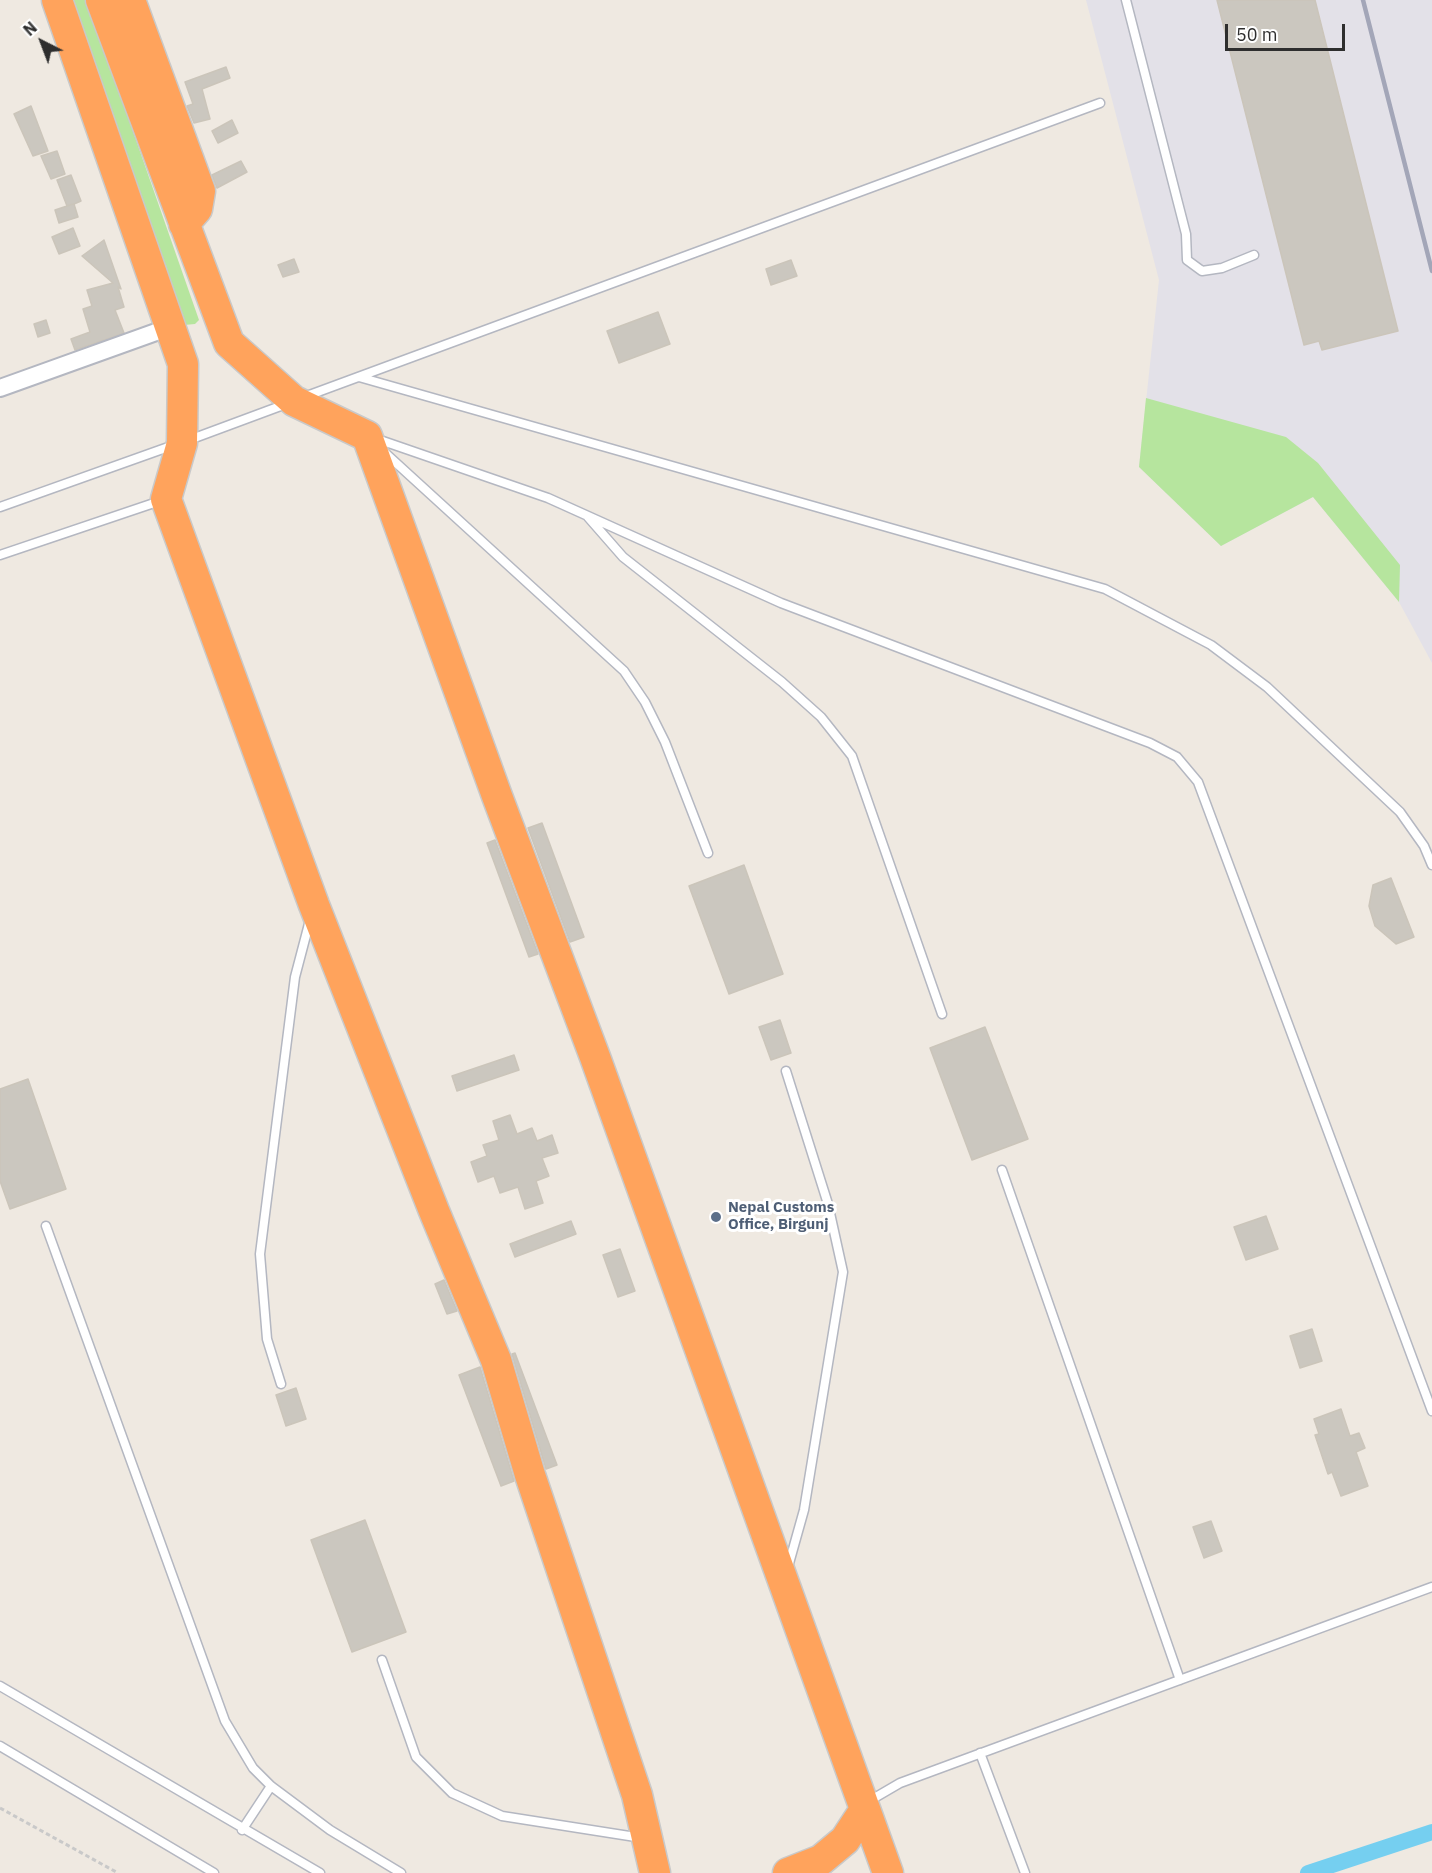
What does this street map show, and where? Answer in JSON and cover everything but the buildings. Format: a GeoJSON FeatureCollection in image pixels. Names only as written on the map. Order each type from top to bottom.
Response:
{"type":"FeatureCollection","features":[{"type":"Feature","properties":{"kind":"highway"},"geometry":{"type":"LineString","coordinates":[[57,0],[183,364],[182,442],[166,499],[314,905],[496,1360],[530,1475],[637,1795],[656,1873]]}},
{"type":"Feature","properties":{"kind":"highway"},"geometry":{"type":"LineString","coordinates":[[101,0],[228,343],[294,401],[367,436],[497,796],[595,1057],[888,1873]]}},
{"type":"Feature","properties":{"kind":"highway"},"geometry":{"type":"LineString","coordinates":[[130,0],[200,191],[197,209],[184,224]]}},
{"type":"Feature","properties":{"kind":"highway"},"geometry":{"type":"LineString","coordinates":[[788,1873],[821,1860],[845,1840],[864,1811]]}},
{"type":"Feature","properties":{"kind":"street"},"geometry":{"type":"LineString","coordinates":[[0,388],[171,327]]}},
{"type":"Feature","properties":{"kind":"lane"},"geometry":{"type":"LineString","coordinates":[[1126,0],[1186,234],[1187,260],[1202,271],[1222,268],[1254,255]]}},
{"type":"Feature","properties":{"kind":"lane"},"geometry":{"type":"LineString","coordinates":[[0,507],[294,401],[1100,103]]}},
{"type":"Feature","properties":{"kind":"lane"},"geometry":{"type":"LineString","coordinates":[[359,377],[1105,589],[1210,645],[1267,687],[1400,812],[1424,846],[1432,865]]}},
{"type":"Feature","properties":{"kind":"lane"},"geometry":{"type":"LineString","coordinates":[[367,436],[548,498],[781,603],[1150,742],[1177,758],[1198,782],[1432,1411]]}},
{"type":"Feature","properties":{"kind":"lane"},"geometry":{"type":"LineString","coordinates":[[367,436],[624,671],[645,702],[666,742],[708,853]]}},
{"type":"Feature","properties":{"kind":"lane"},"geometry":{"type":"LineString","coordinates":[[0,555],[166,499]]}},
{"type":"Feature","properties":{"kind":"lane"},"geometry":{"type":"LineString","coordinates":[[586,514],[623,557],[821,717],[852,756],[942,1014]]}},
{"type":"Feature","properties":{"kind":"lane"},"geometry":{"type":"LineString","coordinates":[[281,1384],[267,1339],[260,1254],[295,977],[314,905]]}},
{"type":"Feature","properties":{"kind":"lane"},"geometry":{"type":"LineString","coordinates":[[784,1582],[804,1510],[843,1272],[828,1204],[786,1071]]}},
{"type":"Feature","properties":{"kind":"lane"},"geometry":{"type":"LineString","coordinates":[[1002,1170],[1180,1680]]}},
{"type":"Feature","properties":{"kind":"lane"},"geometry":{"type":"LineString","coordinates":[[46,1226],[225,1721],[254,1767],[271,1786],[330,1830],[401,1873]]}},
{"type":"Feature","properties":{"kind":"lane"},"geometry":{"type":"LineString","coordinates":[[864,1811],[876,1797],[900,1783],[1432,1587]]}},
{"type":"Feature","properties":{"kind":"lane"},"geometry":{"type":"LineString","coordinates":[[382,1660],[416,1757],[452,1793],[502,1816],[649,1839]]}},
{"type":"Feature","properties":{"kind":"lane"},"geometry":{"type":"LineString","coordinates":[[0,1686],[242,1830],[320,1873]]}},
{"type":"Feature","properties":{"kind":"lane"},"geometry":{"type":"LineString","coordinates":[[0,1746],[214,1873]]}},
{"type":"Feature","properties":{"kind":"lane"},"geometry":{"type":"LineString","coordinates":[[980,1753],[1025,1873]]}},
{"type":"Feature","properties":{"kind":"lane"},"geometry":{"type":"LineString","coordinates":[[242,1830],[271,1786]]}},
{"type":"Feature","properties":{"kind":"path"},"geometry":{"type":"LineString","coordinates":[[0,1808],[118,1873]]}},
{"type":"Feature","properties":{"kind":"shaded area"},"geometry":{"type":"Polygon","coordinates":[[[1086,0],[1432,0],[1432,663],[1399,602],[1313,497],[1221,546],[1139,467],[1159,280],[1086,0]]]}},
{"type":"Feature","properties":{"kind":"green space"},"geometry":{"type":"Polygon","coordinates":[[[70,0],[87,0],[199,320],[195,324],[184,325],[70,0]]]}},
{"type":"Feature","properties":{"kind":"green space"},"geometry":{"type":"Polygon","coordinates":[[[1146,398],[1286,437],[1318,463],[1400,565],[1399,602],[1313,497],[1221,546],[1139,467],[1146,398]]]}},
{"type":"Feature","properties":{"kind":"waterway"},"geometry":{"type":"LineString","coordinates":[[1308,1873],[1432,1832]]}},
{"type":"Feature","properties":{"kind":"railway"},"geometry":{"type":"LineString","coordinates":[[1363,0],[1432,271]]}},
{"type":"Feature","properties":{"kind":"place","name":"Nepal Customs Office, Birgunj"},"geometry":{"type":"Point","coordinates":[716,1217]}}]}
